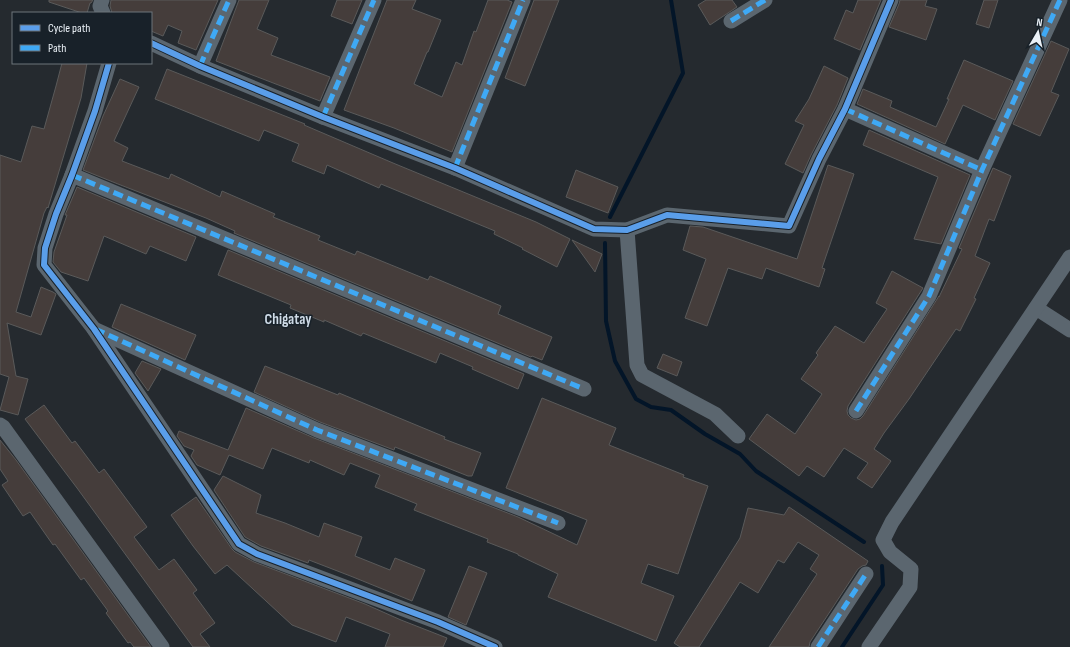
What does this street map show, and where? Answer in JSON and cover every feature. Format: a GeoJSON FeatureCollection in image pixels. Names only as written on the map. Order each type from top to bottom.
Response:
{"type":"FeatureCollection","features":[{"type":"Feature","properties":{"kind":"street"},"geometry":{"type":"LineString","coordinates":[[102,0],[100,6],[103,12]]}},
{"type":"Feature","properties":{"kind":"street"},"geometry":{"type":"LineString","coordinates":[[200,66],[229,0]]}},
{"type":"Feature","properties":{"kind":"street"},"geometry":{"type":"LineString","coordinates":[[323,117],[374,0]]}},
{"type":"Feature","properties":{"kind":"street"},"geometry":{"type":"LineString","coordinates":[[455,168],[523,0]]}},
{"type":"Feature","properties":{"kind":"street"},"geometry":{"type":"LineString","coordinates":[[731,21],[765,0]]}},
{"type":"Feature","properties":{"kind":"street"},"geometry":{"type":"LineString","coordinates":[[152,43],[200,66],[323,117],[455,168],[594,229],[627,230],[667,215],[790,226],[819,159],[845,109],[891,0]]}},
{"type":"Feature","properties":{"kind":"street"},"geometry":{"type":"LineString","coordinates":[[856,411],[929,296],[982,170],[1060,0]]}},
{"type":"Feature","properties":{"kind":"street"},"geometry":{"type":"LineString","coordinates":[[109,64],[95,111],[72,176],[56,214],[45,248],[44,265],[94,328],[239,544],[257,554],[438,622],[495,647]]}},
{"type":"Feature","properties":{"kind":"street"},"geometry":{"type":"LineString","coordinates":[[845,109],[982,170]]}},
{"type":"Feature","properties":{"kind":"street"},"geometry":{"type":"LineString","coordinates":[[72,176],[584,389]]}},
{"type":"Feature","properties":{"kind":"street"},"geometry":{"type":"LineString","coordinates":[[627,230],[637,366],[642,375],[716,414],[738,436]]}},
{"type":"Feature","properties":{"kind":"street"},"geometry":{"type":"LineString","coordinates":[[869,647],[910,587],[911,569],[890,552],[883,540],[892,522],[1070,257]]}},
{"type":"Feature","properties":{"kind":"street"},"geometry":{"type":"LineString","coordinates":[[1036,308],[1070,330]]}},
{"type":"Feature","properties":{"kind":"street"},"geometry":{"type":"LineString","coordinates":[[94,328],[317,430],[558,522]]}},
{"type":"Feature","properties":{"kind":"street"},"geometry":{"type":"LineString","coordinates":[[0,425],[3,427],[162,647]]}},
{"type":"Feature","properties":{"kind":"street"},"geometry":{"type":"LineString","coordinates":[[818,647],[866,574]]}},
{"type":"Feature","properties":{"kind":"building"},"geometry":{"type":"Polygon","coordinates":[[[49,0],[93,0],[90,3],[87,12],[79,12],[49,2],[49,0]]]}},
{"type":"Feature","properties":{"kind":"building"},"geometry":{"type":"Polygon","coordinates":[[[111,0],[218,0],[196,50],[178,43],[182,31],[168,25],[163,36],[152,31],[152,12],[112,12],[110,6],[111,0]]]}},
{"type":"Feature","properties":{"kind":"building"},"geometry":{"type":"Polygon","coordinates":[[[239,0],[269,0],[257,29],[278,38],[271,55],[330,77],[320,101],[216,61],[239,0]]]}},
{"type":"Feature","properties":{"kind":"building"},"geometry":{"type":"Polygon","coordinates":[[[337,0],[362,0],[352,24],[331,16],[337,0]]]}},
{"type":"Feature","properties":{"kind":"building"},"geometry":{"type":"Polygon","coordinates":[[[387,0],[416,0],[412,9],[441,20],[414,84],[442,97],[456,62],[462,65],[474,31],[476,32],[488,0],[507,0],[512,2],[452,152],[394,128],[344,110],[387,0]]]}},
{"type":"Feature","properties":{"kind":"building"},"geometry":{"type":"Polygon","coordinates":[[[534,0],[559,0],[525,86],[505,78],[534,0]]]}},
{"type":"Feature","properties":{"kind":"building"},"geometry":{"type":"Polygon","coordinates":[[[706,0],[732,0],[737,7],[710,25],[698,5],[706,0]]]}},
{"type":"Feature","properties":{"kind":"building"},"geometry":{"type":"Polygon","coordinates":[[[858,0],[881,0],[860,50],[834,39],[846,10],[853,13],[858,0]]]}},
{"type":"Feature","properties":{"kind":"building"},"geometry":{"type":"Polygon","coordinates":[[[900,0],[927,0],[925,6],[937,9],[926,40],[889,27],[900,0]]]}},
{"type":"Feature","properties":{"kind":"building"},"geometry":{"type":"Polygon","coordinates":[[[984,0],[998,0],[989,28],[976,24],[984,0]]]}},
{"type":"Feature","properties":{"kind":"building"},"geometry":{"type":"Polygon","coordinates":[[[1051,41],[1069,49],[1051,92],[1059,95],[1040,136],[1013,124],[1051,41]]]}},
{"type":"Feature","properties":{"kind":"building"},"geometry":{"type":"Polygon","coordinates":[[[964,60],[1013,81],[995,120],[963,105],[945,144],[857,104],[863,89],[892,101],[890,107],[936,127],[964,60]]]}},
{"type":"Feature","properties":{"kind":"building"},"geometry":{"type":"Polygon","coordinates":[[[62,64],[87,64],[81,98],[48,208],[47,207],[44,213],[16,312],[31,317],[41,287],[56,294],[41,335],[7,323],[16,376],[28,379],[18,415],[0,410],[9,377],[0,374],[0,155],[21,162],[32,126],[44,129],[62,64]]]}},
{"type":"Feature","properties":{"kind":"building"},"geometry":{"type":"Polygon","coordinates":[[[824,66],[848,78],[837,105],[803,173],[785,164],[804,125],[795,121],[809,99],[824,66]]]}},
{"type":"Feature","properties":{"kind":"building"},"geometry":{"type":"Polygon","coordinates":[[[167,69],[305,124],[304,125],[393,163],[536,222],[570,239],[557,267],[494,234],[495,231],[381,184],[379,188],[327,165],[324,174],[292,161],[299,144],[264,130],[259,141],[155,99],[167,69]]]}},
{"type":"Feature","properties":{"kind":"building"},"geometry":{"type":"Polygon","coordinates":[[[120,79],[139,87],[114,141],[128,148],[122,161],[169,179],[171,174],[220,197],[222,191],[275,214],[273,217],[320,236],[318,240],[355,255],[357,251],[428,280],[430,276],[501,306],[498,314],[552,337],[542,360],[532,356],[531,357],[234,233],[235,231],[206,218],[83,170],[103,116],[120,79]]]}},
{"type":"Feature","properties":{"kind":"building"},"geometry":{"type":"Polygon","coordinates":[[[869,130],[970,175],[941,244],[914,239],[938,177],[863,145],[869,130]]]}},
{"type":"Feature","properties":{"kind":"building"},"geometry":{"type":"Polygon","coordinates":[[[828,165],[854,174],[822,268],[825,269],[819,287],[766,268],[762,279],[728,268],[707,326],[685,318],[706,259],[683,250],[690,226],[703,227],[797,259],[828,165]]]}},
{"type":"Feature","properties":{"kind":"building"},"geometry":{"type":"Polygon","coordinates":[[[993,168],[1011,176],[994,221],[989,219],[975,256],[990,263],[974,298],[976,299],[960,331],[956,329],[874,449],[891,461],[872,488],[857,478],[868,463],[844,448],[824,477],[807,466],[799,476],[749,439],[767,414],[795,434],[822,394],[801,379],[818,355],[816,353],[835,326],[864,343],[887,309],[876,303],[892,271],[923,288],[848,406],[848,415],[851,418],[856,420],[863,416],[939,297],[962,249],[959,248],[993,168]]]}},
{"type":"Feature","properties":{"kind":"building"},"geometry":{"type":"Polygon","coordinates":[[[576,170],[618,187],[608,213],[566,197],[576,170]]]}},
{"type":"Feature","properties":{"kind":"building"},"geometry":{"type":"Polygon","coordinates":[[[77,187],[196,237],[186,261],[150,246],[146,254],[104,236],[88,281],[61,272],[53,262],[54,252],[67,215],[65,215],[77,187]]]}},
{"type":"Feature","properties":{"kind":"building"},"geometry":{"type":"Polygon","coordinates":[[[572,240],[602,254],[595,272],[572,240]]]}},
{"type":"Feature","properties":{"kind":"building"},"geometry":{"type":"Polygon","coordinates":[[[228,250],[524,374],[518,389],[440,353],[436,363],[363,333],[361,336],[324,320],[324,322],[290,308],[291,305],[218,275],[228,250]]]}},
{"type":"Feature","properties":{"kind":"building"},"geometry":{"type":"Polygon","coordinates":[[[121,304],[196,335],[185,360],[112,327],[121,304]]]}},
{"type":"Feature","properties":{"kind":"building"},"geometry":{"type":"Polygon","coordinates":[[[663,354],[682,362],[677,376],[657,368],[663,354]]]}},
{"type":"Feature","properties":{"kind":"building"},"geometry":{"type":"Polygon","coordinates":[[[142,361],[161,369],[148,391],[135,373],[142,361]]]}},
{"type":"Feature","properties":{"kind":"building"},"geometry":{"type":"Polygon","coordinates":[[[265,366],[338,395],[339,393],[445,437],[444,439],[481,453],[472,476],[468,476],[395,447],[394,450],[320,422],[254,392],[265,366]]]}},
{"type":"Feature","properties":{"kind":"building"},"geometry":{"type":"Polygon","coordinates":[[[542,398],[616,428],[609,445],[684,475],[683,477],[708,486],[678,574],[648,564],[641,583],[674,596],[656,641],[548,597],[558,574],[518,554],[487,542],[488,539],[414,510],[417,504],[375,487],[380,475],[350,463],[344,475],[310,460],[309,463],[272,448],[263,469],[229,455],[220,475],[197,465],[191,456],[194,450],[184,446],[177,436],[179,431],[228,450],[246,408],[314,438],[518,517],[577,545],[587,520],[506,488],[542,398]]]}},
{"type":"Feature","properties":{"kind":"building"},"geometry":{"type":"Polygon","coordinates":[[[44,405],[72,443],[75,441],[99,473],[104,469],[147,527],[134,537],[159,570],[174,559],[197,590],[193,593],[215,623],[200,634],[210,647],[193,647],[25,419],[44,405]]]}},
{"type":"Feature","properties":{"kind":"building"},"geometry":{"type":"Polygon","coordinates":[[[0,440],[151,647],[134,647],[130,642],[128,643],[106,613],[108,611],[84,578],[81,580],[55,544],[53,545],[30,512],[23,516],[2,485],[8,481],[0,469],[0,440]]]}},
{"type":"Feature","properties":{"kind":"building"},"geometry":{"type":"Polygon","coordinates":[[[223,476],[261,495],[256,513],[319,537],[324,523],[362,537],[355,556],[390,570],[395,558],[425,570],[412,601],[309,560],[308,563],[261,546],[245,537],[214,490],[223,476]]]}},
{"type":"Feature","properties":{"kind":"building"},"geometry":{"type":"Polygon","coordinates":[[[196,497],[235,552],[254,562],[365,604],[447,638],[443,647],[385,647],[390,634],[346,617],[336,642],[292,625],[227,565],[215,574],[193,546],[171,515],[196,497]]]}},
{"type":"Feature","properties":{"kind":"building"},"geometry":{"type":"Polygon","coordinates":[[[789,507],[868,561],[866,565],[858,569],[810,642],[809,647],[769,647],[817,574],[810,569],[819,555],[798,542],[784,563],[778,560],[758,593],[740,582],[699,647],[680,647],[674,643],[740,538],[748,508],[784,515],[789,507]]]}},
{"type":"Feature","properties":{"kind":"building"},"geometry":{"type":"Polygon","coordinates":[[[469,566],[487,573],[466,625],[448,617],[469,566]]]}},
{"type":"Feature","properties":{"kind":"waterway"},"geometry":{"type":"LineString","coordinates":[[610,217],[683,73],[671,0]]}},
{"type":"Feature","properties":{"kind":"waterway"},"geometry":{"type":"LineString","coordinates":[[605,243],[606,321],[615,361],[636,399],[651,407],[671,410],[705,434],[740,454],[756,471],[864,542]]}},
{"type":"Feature","properties":{"kind":"waterway"},"geometry":{"type":"LineString","coordinates":[[842,647],[883,585],[882,566]]}},
{"type":"Feature","properties":{"kind":"marked path"},"geometry":{"type":"LineString","coordinates":[[200,66],[229,0]]}},
{"type":"Feature","properties":{"kind":"marked path"},"geometry":{"type":"LineString","coordinates":[[323,117],[374,0]]}},
{"type":"Feature","properties":{"kind":"marked path"},"geometry":{"type":"LineString","coordinates":[[455,168],[523,0]]}},
{"type":"Feature","properties":{"kind":"marked path"},"geometry":{"type":"LineString","coordinates":[[731,21],[765,0]]}},
{"type":"Feature","properties":{"kind":"marked path"},"geometry":{"type":"LineString","coordinates":[[856,411],[929,296],[982,170],[1060,0]]}},
{"type":"Feature","properties":{"kind":"marked path"},"geometry":{"type":"LineString","coordinates":[[845,109],[982,170]]}},
{"type":"Feature","properties":{"kind":"marked path"},"geometry":{"type":"LineString","coordinates":[[72,175],[584,389]]}},
{"type":"Feature","properties":{"kind":"marked path"},"geometry":{"type":"LineString","coordinates":[[95,329],[317,430],[558,523]]}},
{"type":"Feature","properties":{"kind":"marked path"},"geometry":{"type":"LineString","coordinates":[[818,647],[866,574]]}},
{"type":"Feature","properties":{"kind":"cycle path"},"geometry":{"type":"LineString","coordinates":[[152,43],[200,66],[323,117],[455,168],[594,229],[627,230],[667,215],[789,226],[819,159],[845,109],[891,0]]}},
{"type":"Feature","properties":{"kind":"cycle path"},"geometry":{"type":"LineString","coordinates":[[109,64],[95,111],[56,214],[45,248],[44,265],[94,329],[239,544],[257,554],[438,622],[495,647]]}},
{"type":"Feature","properties":{"kind":"district","name":"Chigatay"},"geometry":{"type":"Point","coordinates":[288,319]}}]}
